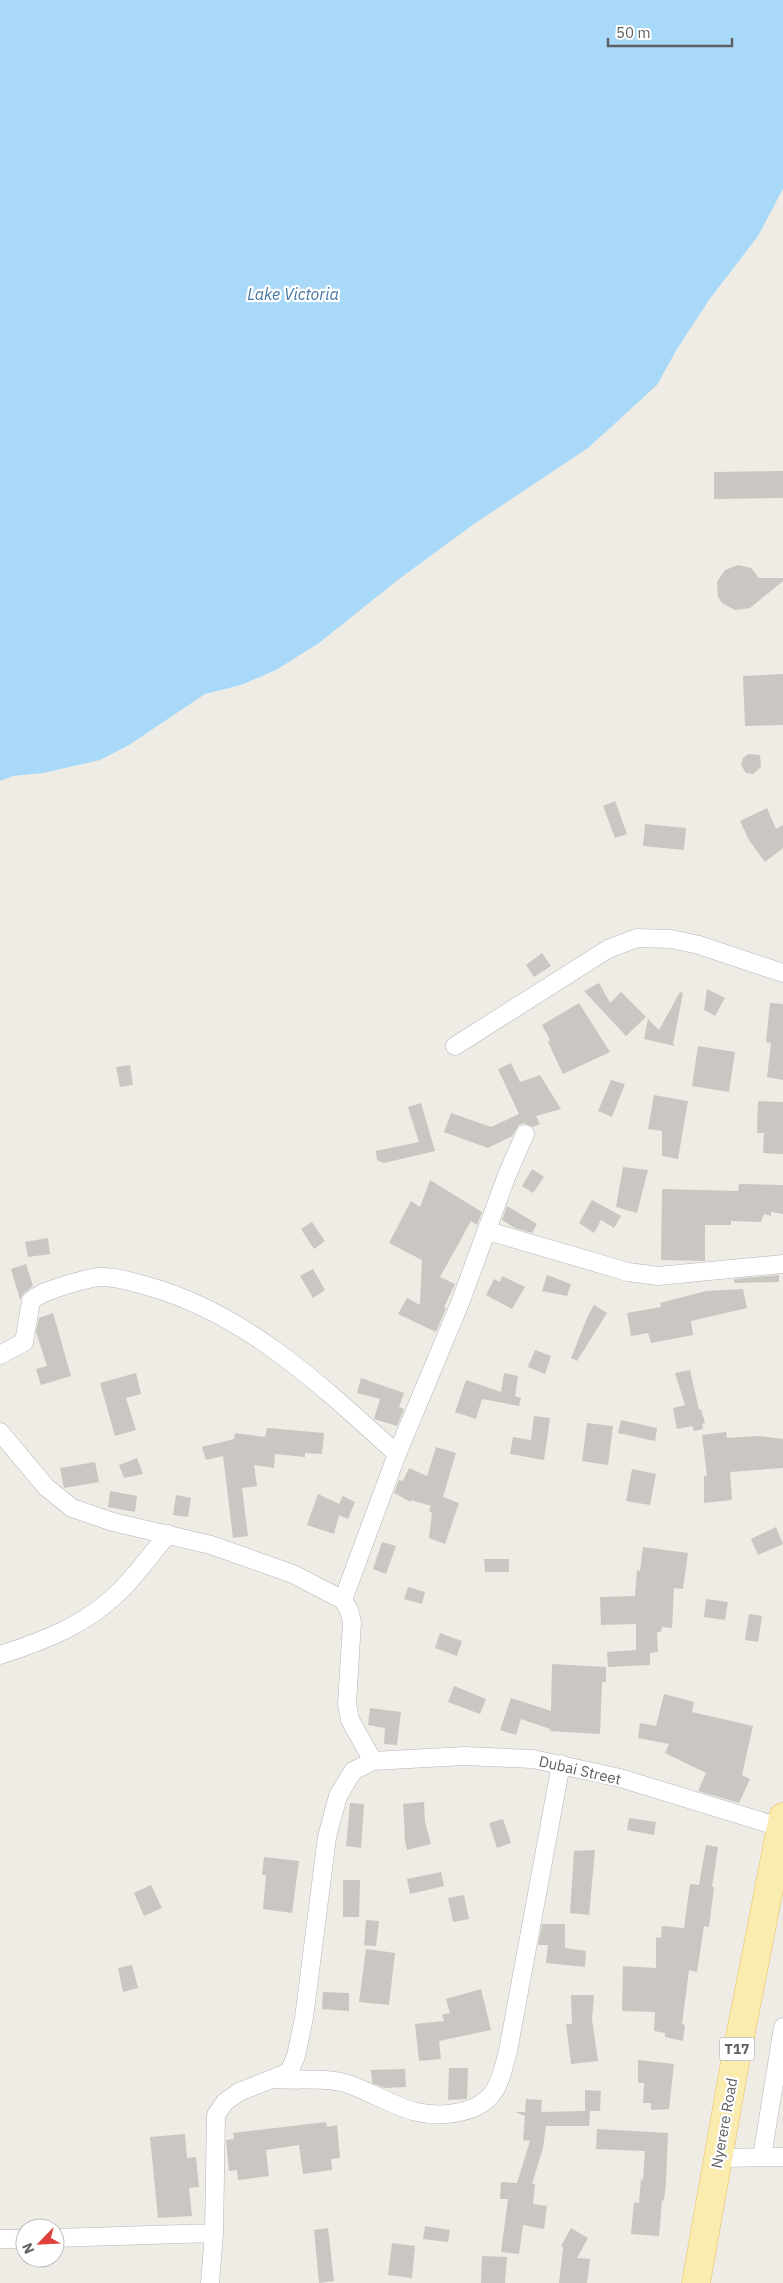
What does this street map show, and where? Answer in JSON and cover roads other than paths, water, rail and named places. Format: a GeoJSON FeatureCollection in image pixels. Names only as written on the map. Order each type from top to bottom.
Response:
{"type":"FeatureCollection","features":[{"type":"Feature","properties":{"kind":"main road","name":"Nyerere Road"},"geometry":{"type":"LineString","coordinates":[[696,2283],[734,2068],[782,1824]]}},
{"type":"Feature","properties":{"kind":"street"},"geometry":{"type":"LineString","coordinates":[[455,1046],[608,948],[637,938],[671,939],[699,944],[783,973]]}},
{"type":"Feature","properties":{"kind":"street"},"geometry":{"type":"LineString","coordinates":[[343,1600],[397,1454],[488,1231],[525,1134]]}},
{"type":"Feature","properties":{"kind":"street"},"geometry":{"type":"LineString","coordinates":[[488,1231],[628,1272],[658,1276],[783,1264]]}},
{"type":"Feature","properties":{"kind":"street"},"geometry":{"type":"LineString","coordinates":[[0,1355],[24,1342],[32,1300],[38,1295],[81,1280],[100,1277],[124,1280],[193,1301],[230,1321],[322,1387],[397,1454]]}},
{"type":"Feature","properties":{"kind":"street"},"geometry":{"type":"LineString","coordinates":[[0,1432],[46,1487],[72,1508],[113,1522],[168,1534],[253,1558],[293,1574],[343,1600],[349,1610],[352,1622],[348,1712],[358,1736],[372,1761],[353,1771],[338,1796],[327,1837],[304,2018],[296,2056],[289,2072],[276,2079],[239,2092],[225,2102],[216,2115],[214,2233],[210,2283]]}},
{"type":"Feature","properties":{"kind":"street"},"geometry":{"type":"LineString","coordinates":[[0,1655],[34,1644],[76,1625],[120,1591],[168,1534]]}},
{"type":"Feature","properties":{"kind":"street","name":"Dubai Street"},"geometry":{"type":"LineString","coordinates":[[372,1761],[464,1756],[533,1759],[620,1778],[782,1824]]}},
{"type":"Feature","properties":{"kind":"street"},"geometry":{"type":"LineString","coordinates":[[276,2079],[346,2084],[393,2104],[426,2115],[441,2115],[471,2110],[482,2104],[493,2093],[508,2051],[561,1764]]}},
{"type":"Feature","properties":{"kind":"street"},"geometry":{"type":"LineString","coordinates":[[762,2157],[783,2027]]}},
{"type":"Feature","properties":{"kind":"street"},"geometry":{"type":"LineString","coordinates":[[718,2158],[783,2157]]}},
{"type":"Feature","properties":{"kind":"street"},"geometry":{"type":"LineString","coordinates":[[65,2238],[214,2233]]}},
{"type":"Feature","properties":{"kind":"street"},"geometry":{"type":"LineString","coordinates":[[0,2240],[15,2239]]}},
{"type":"Feature","properties":{"kind":"water","name":"Lake Victoria"},"geometry":{"type":"Polygon","coordinates":[[[0,0],[783,0],[783,189],[758,236],[709,300],[677,349],[657,385],[588,448],[474,524],[399,579],[319,643],[276,670],[241,685],[205,694],[129,745],[100,760],[43,773],[13,776],[0,781],[0,0]]]}}]}
